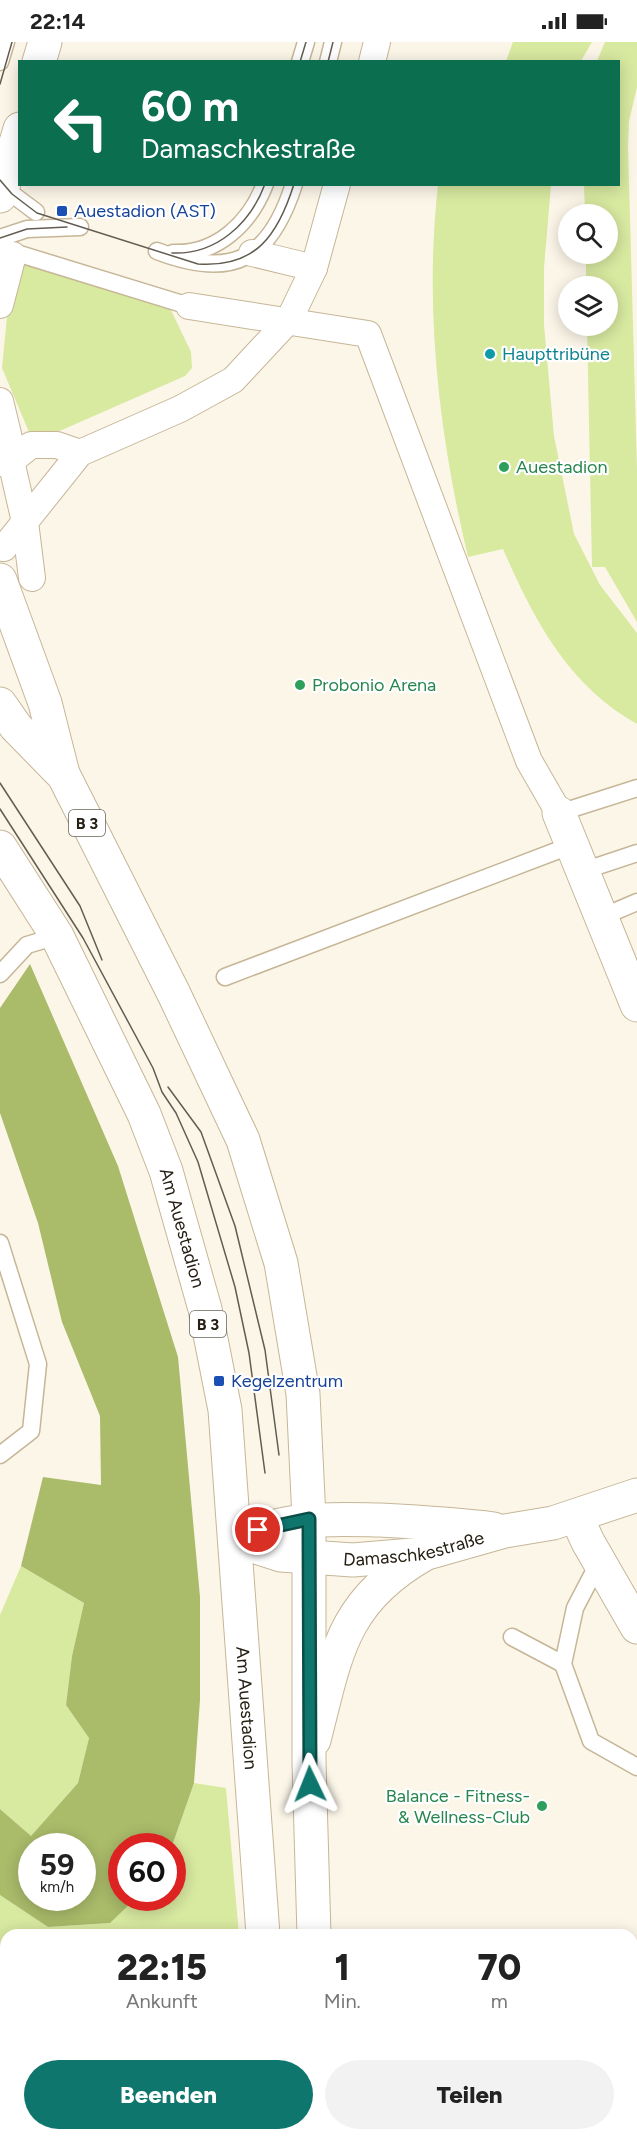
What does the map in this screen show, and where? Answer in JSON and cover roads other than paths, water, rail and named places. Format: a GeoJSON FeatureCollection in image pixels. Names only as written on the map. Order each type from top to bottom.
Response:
{"type":"FeatureCollection","features":[{"type":"Feature","properties":{"kind":"main road"},"geometry":{"type":"LineString","coordinates":[[40,60],[45,42]]}},
{"type":"Feature","properties":{"kind":"main road"},"geometry":{"type":"LineString","coordinates":[[1,187],[18,135]]}},
{"type":"Feature","properties":{"kind":"main road"},"geometry":{"type":"LineString","coordinates":[[0,580],[45,703],[64,776]]}},
{"type":"Feature","properties":{"kind":"main road","name":"B 3"},"geometry":{"type":"LineString","coordinates":[[0,704],[16,727],[64,776],[174,994],[243,1140],[283,1274],[303,1394],[309,1519],[309,1762],[314,1929]]}},
{"type":"Feature","properties":{"kind":"main road"},"geometry":{"type":"LineString","coordinates":[[559,813],[637,1005]]}},
{"type":"Feature","properties":{"kind":"main road","name":"Am Auestadion"},"geometry":{"type":"LineString","coordinates":[[0,847],[57,936],[144,1114],[166,1171],[205,1309],[225,1410],[237,1541],[263,1929]]}},
{"type":"Feature","properties":{"kind":"main road","name":"Damaschkestraße"},"geometry":{"type":"LineString","coordinates":[[237,1541],[281,1555],[309,1557],[353,1560],[424,1554],[505,1531],[576,1516],[637,1495]]}},
{"type":"Feature","properties":{"kind":"main road"},"geometry":{"type":"LineString","coordinates":[[576,1516],[599,1562],[637,1627]]}},
{"type":"Feature","properties":{"kind":"main road","name":"Damaschkestraße"},"geometry":{"type":"LineString","coordinates":[[237,1541],[258,1530],[309,1519],[428,1522],[505,1531]]}},
{"type":"Feature","properties":{"kind":"main road","name":"B 3"},"geometry":{"type":"LineString","coordinates":[[309,1762],[333,1665],[359,1607],[396,1570],[424,1554]]}},
{"type":"Feature","properties":{"kind":"street"},"geometry":{"type":"LineString","coordinates":[[372,60],[377,42]]}},
{"type":"Feature","properties":{"kind":"street"},"geometry":{"type":"LineString","coordinates":[[4,548],[80,453],[180,409],[233,380],[289,320],[314,268],[336,186]]}},
{"type":"Feature","properties":{"kind":"street"},"geometry":{"type":"LineString","coordinates":[[0,306],[4,247]]}},
{"type":"Feature","properties":{"kind":"street"},"geometry":{"type":"LineString","coordinates":[[252,253],[314,268]]}},
{"type":"Feature","properties":{"kind":"street"},"geometry":{"type":"LineString","coordinates":[[189,306],[368,334],[529,761],[559,813]]}},
{"type":"Feature","properties":{"kind":"street"},"geometry":{"type":"LineString","coordinates":[[0,401],[9,438],[5,462],[25,522],[32,578]]}},
{"type":"Feature","properties":{"kind":"street"},"geometry":{"type":"LineString","coordinates":[[5,462],[31,445],[57,445],[80,453]]}},
{"type":"Feature","properties":{"kind":"lane"},"geometry":{"type":"LineString","coordinates":[[0,62],[6,42]]}},
{"type":"Feature","properties":{"kind":"lane"},"geometry":{"type":"LineString","coordinates":[[301,60],[306,42]]}},
{"type":"Feature","properties":{"kind":"lane"},"geometry":{"type":"LineString","coordinates":[[328,60],[333,42]]}},
{"type":"Feature","properties":{"kind":"lane"},"geometry":{"type":"LineString","coordinates":[[264,186],[246,219],[220,242],[197,250],[157,251],[198,264],[213,265],[229,263],[252,253],[279,225],[293,186]]}},
{"type":"Feature","properties":{"kind":"lane"},"geometry":{"type":"LineString","coordinates":[[1,187],[36,212]]}},
{"type":"Feature","properties":{"kind":"lane"},"geometry":{"type":"LineString","coordinates":[[4,247],[35,228],[80,228]]}},
{"type":"Feature","properties":{"kind":"lane"},"geometry":{"type":"LineString","coordinates":[[4,247],[189,306]]}},
{"type":"Feature","properties":{"kind":"lane"},"geometry":{"type":"LineString","coordinates":[[559,813],[637,788]]}},
{"type":"Feature","properties":{"kind":"lane"},"geometry":{"type":"LineString","coordinates":[[225,976],[578,858],[637,853]]}},
{"type":"Feature","properties":{"kind":"lane"},"geometry":{"type":"LineString","coordinates":[[602,917],[637,902]]}},
{"type":"Feature","properties":{"kind":"lane"},"geometry":{"type":"LineString","coordinates":[[0,974],[27,945],[57,936]]}},
{"type":"Feature","properties":{"kind":"lane"},"geometry":{"type":"LineString","coordinates":[[0,1243],[38,1364],[31,1431],[0,1455]]}},
{"type":"Feature","properties":{"kind":"lane"},"geometry":{"type":"LineString","coordinates":[[599,1562],[575,1608],[563,1664],[591,1741],[637,1767]]}},
{"type":"Feature","properties":{"kind":"lane"},"geometry":{"type":"LineString","coordinates":[[512,1637],[563,1664]]}},
{"type":"Feature","properties":{"kind":"tram line"},"geometry":{"type":"LineString","coordinates":[[0,84],[12,42]]}},
{"type":"Feature","properties":{"kind":"tram line"},"geometry":{"type":"LineString","coordinates":[[301,60],[306,42]]}},
{"type":"Feature","properties":{"kind":"tram line"},"geometry":{"type":"LineString","coordinates":[[328,60],[333,42]]}},
{"type":"Feature","properties":{"kind":"tram line"},"geometry":{"type":"LineString","coordinates":[[0,180],[12,194],[37,213],[198,264],[218,264],[235,260],[250,254],[262,245],[280,219],[293,186]]}},
{"type":"Feature","properties":{"kind":"tram line"},"geometry":{"type":"LineString","coordinates":[[172,253],[203,249],[217,243],[241,224],[259,199],[264,186]]}},
{"type":"Feature","properties":{"kind":"tram line"},"geometry":{"type":"LineString","coordinates":[[0,238],[27,229],[67,227]]}},
{"type":"Feature","properties":{"kind":"tram line"},"geometry":{"type":"LineString","coordinates":[[0,783],[80,906],[102,960]]}},
{"type":"Feature","properties":{"kind":"tram line"},"geometry":{"type":"LineString","coordinates":[[0,809],[83,938],[153,1068],[162,1092],[176,1113],[198,1162],[235,1287],[249,1353],[265,1473]]}},
{"type":"Feature","properties":{"kind":"tram line"},"geometry":{"type":"LineString","coordinates":[[168,1087],[201,1132],[235,1226],[265,1350],[279,1455]]}},
{"type":"Feature","properties":{"kind":"place","name":"Auestadion (AST)"},"geometry":{"type":"Point","coordinates":[62,211]}},
{"type":"Feature","properties":{"kind":"place","name":"Haupttribüne"},"geometry":{"type":"Point","coordinates":[490,354]}},
{"type":"Feature","properties":{"kind":"place","name":"Auestadion"},"geometry":{"type":"Point","coordinates":[504,467]}},
{"type":"Feature","properties":{"kind":"place","name":"Probonio Arena"},"geometry":{"type":"Point","coordinates":[300,685]}},
{"type":"Feature","properties":{"kind":"place","name":"Kegelzentrum"},"geometry":{"type":"Point","coordinates":[219,1381]}},
{"type":"Feature","properties":{"kind":"place","name":"Balance - Fitness- & Wellness-Club"},"geometry":{"type":"Point","coordinates":[542,1806]}}]}
